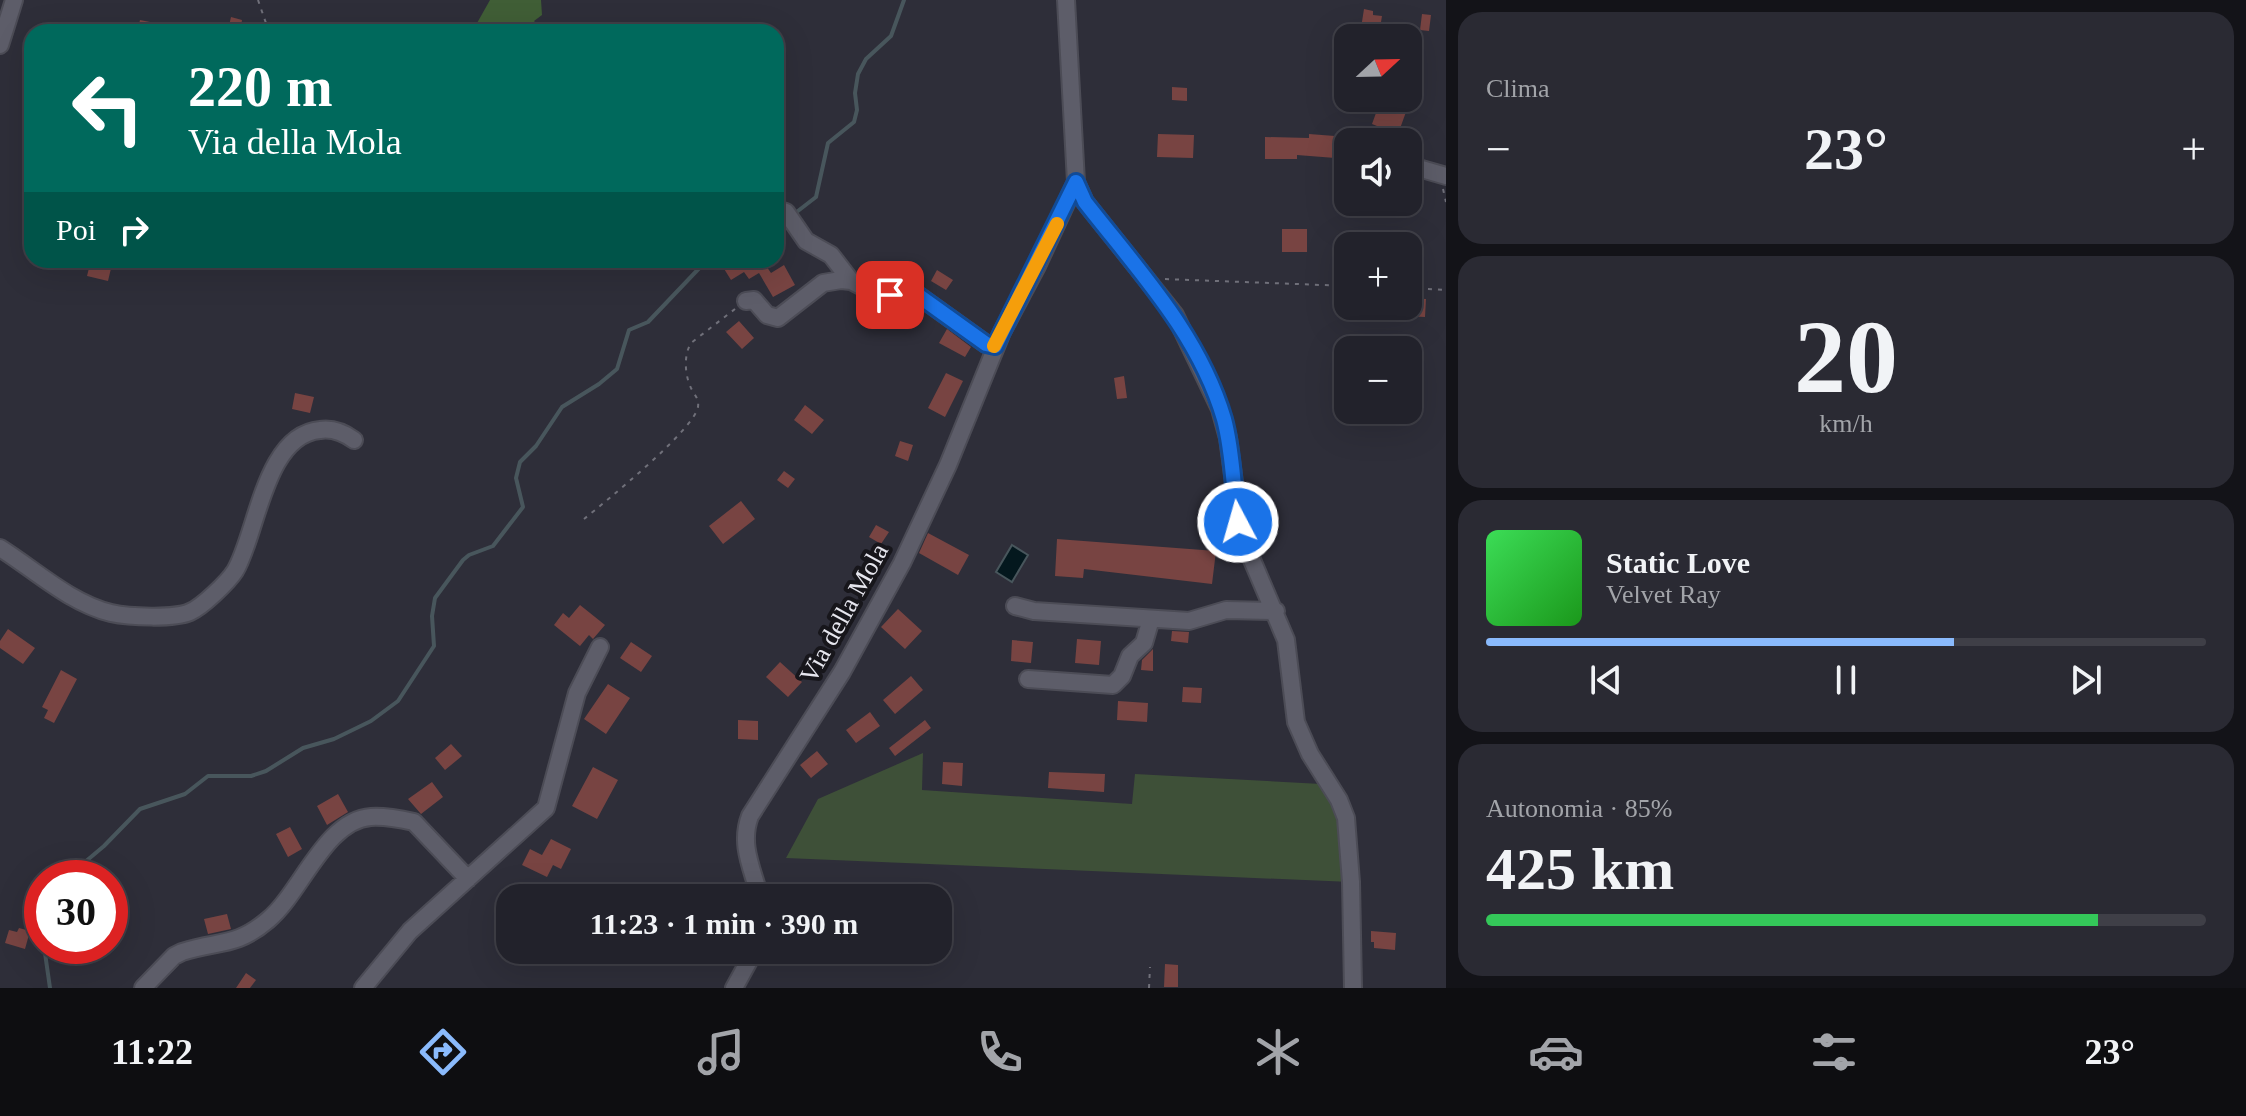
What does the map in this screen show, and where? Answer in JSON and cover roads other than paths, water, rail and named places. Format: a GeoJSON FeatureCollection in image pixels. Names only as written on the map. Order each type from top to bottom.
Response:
{"type":"FeatureCollection","features":[{"type":"Feature","properties":{"kind":"street"},"geometry":{"type":"LineString","coordinates":[[0,45],[14,0]]}},
{"type":"Feature","properties":{"kind":"street","name":"Via della Mola"},"geometry":{"type":"LineString","coordinates":[[756,884],[746,852],[749,818],[842,672],[902,563],[948,465],[995,346],[1076,182],[1066,0]]}},
{"type":"Feature","properties":{"kind":"street"},"geometry":{"type":"LineString","coordinates":[[1422,169],[1446,176]]}},
{"type":"Feature","properties":{"kind":"street"},"geometry":{"type":"LineString","coordinates":[[1076,182],[1085,202],[1183,328],[1218,401],[1228,438],[1241,534],[1276,611],[1288,649],[1296,722],[1310,754],[1339,800],[1348,826],[1353,988]]}},
{"type":"Feature","properties":{"kind":"street"},"geometry":{"type":"LineString","coordinates":[[785,213],[806,241],[831,255],[851,281]]}},
{"type":"Feature","properties":{"kind":"street"},"geometry":{"type":"LineString","coordinates":[[746,301],[754,300],[767,315],[778,318],[823,283],[831,280],[851,281],[874,293],[919,296],[986,344],[995,346]]}},
{"type":"Feature","properties":{"kind":"street"},"geometry":{"type":"LineString","coordinates":[[0,548],[52,584],[110,613],[188,613],[201,606],[234,572],[268,480],[276,464],[296,441],[311,431],[319,430],[344,433],[354,440]]}},
{"type":"Feature","properties":{"kind":"street"},"geometry":{"type":"LineString","coordinates":[[1015,606],[1034,611],[1189,621],[1226,610],[1276,611]]}},
{"type":"Feature","properties":{"kind":"street"},"geometry":{"type":"LineString","coordinates":[[1028,679],[1113,685],[1122,676],[1130,656],[1144,643],[1151,619]]}},
{"type":"Feature","properties":{"kind":"street"},"geometry":{"type":"LineString","coordinates":[[363,988],[410,931],[548,806],[577,693],[600,647]]}},
{"type":"Feature","properties":{"kind":"street"},"geometry":{"type":"LineString","coordinates":[[143,988],[174,956],[191,949],[227,944],[243,938],[268,921],[296,891],[331,840],[354,821],[368,817],[414,822],[468,879]]}},
{"type":"Feature","properties":{"kind":"street"},"geometry":{"type":"LineString","coordinates":[[734,988],[747,964]]}},
{"type":"Feature","properties":{"kind":"water"},"geometry":{"type":"Polygon","coordinates":[[[1012,545],[1028,555],[1012,582],[996,572],[1012,545]]]}},
{"type":"Feature","properties":{"kind":"waterway"},"geometry":{"type":"LineString","coordinates":[[794,214],[816,197],[828,143],[854,122],[858,74],[866,59],[891,36],[904,0]]}},
{"type":"Feature","properties":{"kind":"waterway"},"geometry":{"type":"LineString","coordinates":[[87,860],[140,809],[185,794],[208,776],[251,776],[266,771],[303,748],[334,739],[371,721],[398,701],[434,646],[432,616],[435,598],[463,560],[493,546],[523,507],[516,478],[520,462],[536,446],[562,407],[617,369],[629,330],[648,322],[699,268]]}},
{"type":"Feature","properties":{"kind":"waterway"},"geometry":{"type":"LineString","coordinates":[[47,964],[50,988]]}}]}
